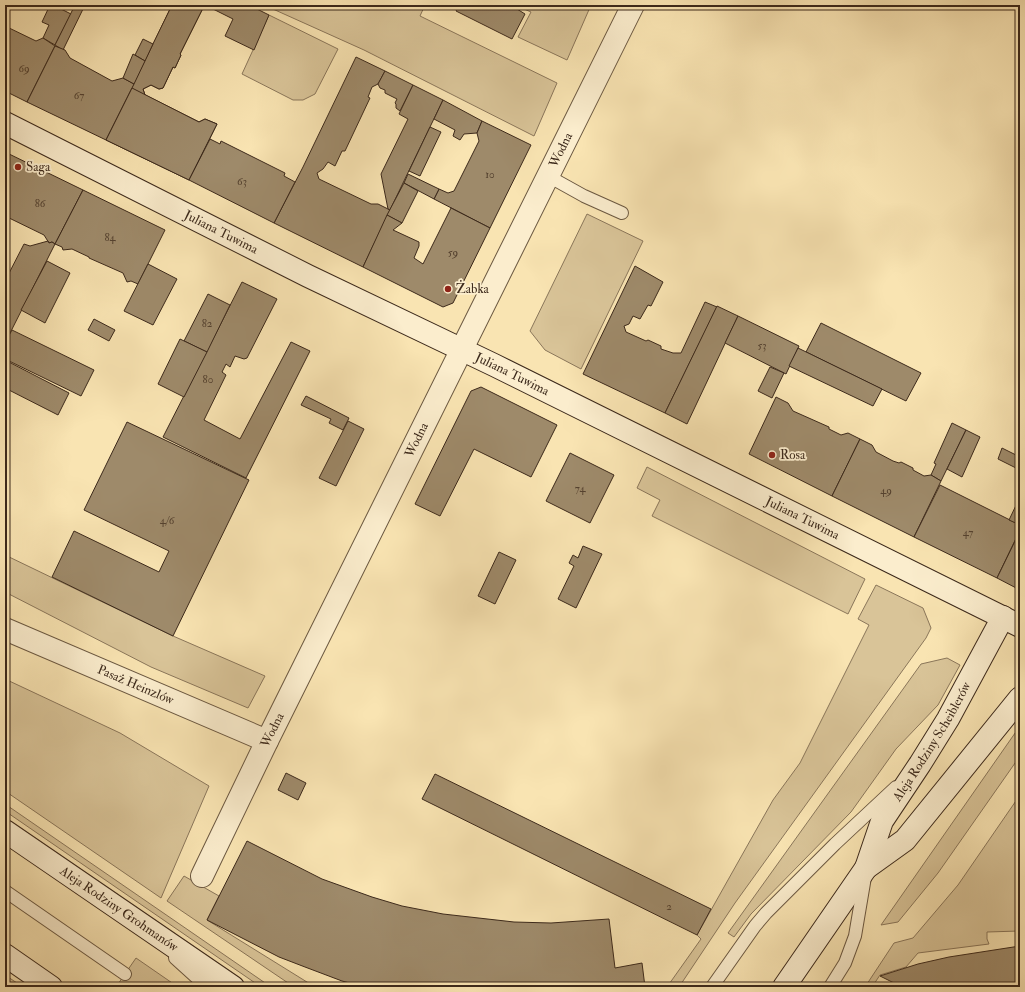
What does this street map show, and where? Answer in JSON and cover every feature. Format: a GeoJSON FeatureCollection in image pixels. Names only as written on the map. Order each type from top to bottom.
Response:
{"type":"FeatureCollection","features":[{"type":"Feature","properties":{"kind":"street","name":"Wodna"},"geometry":{"type":"LineString","coordinates":[[202,876],[267,741],[633,5]]}},
{"type":"Feature","properties":{"kind":"street","name":"Juliana Tuwima"},"geometry":{"type":"LineString","coordinates":[[5,123],[308,276],[501,368],[1012,622]]}},
{"type":"Feature","properties":{"kind":"street","name":"Aleja Rodziny Scheiblerów"},"geometry":{"type":"LineString","coordinates":[[784,987],[866,868],[882,821],[1012,622]]}},
{"type":"Feature","properties":{"kind":"street","name":"Pasaż Heinzlów"},"geometry":{"type":"LineString","coordinates":[[5,629],[267,741]]}},
{"type":"Feature","properties":{"kind":"street","name":"Aleja Rodziny Scheiblerów"},"geometry":{"type":"LineString","coordinates":[[866,868],[905,840],[1020,698]]}},
{"type":"Feature","properties":{"kind":"street","name":"Aleja Rodziny Grohmanów"},"geometry":{"type":"LineString","coordinates":[[5,831],[233,987]]}},
{"type":"Feature","properties":{"kind":"street"},"geometry":{"type":"LineString","coordinates":[[5,955],[51,986]]}},
{"type":"Feature","properties":{"kind":"lane"},"geometry":{"type":"LineString","coordinates":[[548,176],[584,196],[622,213]]}},
{"type":"Feature","properties":{"kind":"lane"},"geometry":{"type":"LineString","coordinates":[[712,987],[755,926],[766,914],[834,844],[920,764]]}},
{"type":"Feature","properties":{"kind":"lane"},"geometry":{"type":"LineString","coordinates":[[830,987],[844,963],[855,936],[866,868]]}},
{"type":"Feature","properties":{"kind":"lane"},"geometry":{"type":"LineString","coordinates":[[5,891],[125,974]]}},
{"type":"Feature","properties":{"kind":"lane"},"geometry":{"type":"LineString","coordinates":[[124,912],[207,987]]}},
{"type":"Feature","properties":{"kind":"shaded area"},"geometry":{"type":"Polygon","coordinates":[[[264,5],[425,5],[420,16],[557,83],[534,136],[364,50],[264,5]]]}},
{"type":"Feature","properties":{"kind":"shaded area"},"geometry":{"type":"Polygon","coordinates":[[[526,5],[591,5],[567,60],[518,37],[531,12],[524,9],[526,5]]]}},
{"type":"Feature","properties":{"kind":"shaded area"},"geometry":{"type":"Polygon","coordinates":[[[269,15],[338,49],[315,94],[303,100],[293,100],[242,74],[269,15]]]}},
{"type":"Feature","properties":{"kind":"shaded area"},"geometry":{"type":"Polygon","coordinates":[[[587,214],[643,241],[581,369],[545,350],[530,331],[587,214]]]}},
{"type":"Feature","properties":{"kind":"shaded area"},"geometry":{"type":"Polygon","coordinates":[[[647,467],[865,579],[848,614],[652,516],[660,500],[637,488],[647,467]]]}},
{"type":"Feature","properties":{"kind":"shaded area"},"geometry":{"type":"Polygon","coordinates":[[[5,555],[173,636],[265,676],[248,708],[151,667],[5,592],[5,555]]]}},
{"type":"Feature","properties":{"kind":"shaded area"},"geometry":{"type":"Polygon","coordinates":[[[876,585],[923,608],[931,628],[926,638],[735,903],[679,987],[667,987],[701,939],[697,935],[773,800],[800,763],[869,625],[858,619],[876,585]]]}},
{"type":"Feature","properties":{"kind":"shaded area"},"geometry":{"type":"Polygon","coordinates":[[[947,658],[960,665],[938,705],[896,749],[851,812],[751,914],[734,937],[728,933],[921,664],[947,658]]]}},
{"type":"Feature","properties":{"kind":"shaded area"},"geometry":{"type":"Polygon","coordinates":[[[5,679],[120,733],[209,786],[161,898],[5,791],[5,679]]]}},
{"type":"Feature","properties":{"kind":"shaded area"},"geometry":{"type":"Polygon","coordinates":[[[1020,726],[1020,756],[938,873],[898,922],[881,925],[1020,726]]]}},
{"type":"Feature","properties":{"kind":"shaded area"},"geometry":{"type":"Polygon","coordinates":[[[1020,795],[1020,931],[987,932],[989,944],[918,953],[906,967],[880,975],[872,987],[865,987],[894,943],[913,938],[958,885],[1020,795]]]}},
{"type":"Feature","properties":{"kind":"shaded area"},"geometry":{"type":"Polygon","coordinates":[[[5,804],[271,987],[261,987],[5,811],[5,804]]]}},
{"type":"Feature","properties":{"kind":"shaded area"},"geometry":{"type":"Polygon","coordinates":[[[184,876],[219,896],[207,920],[315,987],[294,987],[167,901],[184,876]]]}},
{"type":"Feature","properties":{"kind":"shaded area"},"geometry":{"type":"Polygon","coordinates":[[[136,958],[178,987],[116,987],[136,958]]]}},
{"type":"Feature","properties":{"kind":"shaded area"},"geometry":{"type":"Polygon","coordinates":[[[5,975],[23,987],[5,987],[5,975]]]}},
{"type":"Feature","properties":{"kind":"building"},"geometry":{"type":"Polygon","coordinates":[[[50,5],[71,14],[55,45],[43,38],[49,25],[42,22],[50,5]]]}},
{"type":"Feature","properties":{"kind":"building"},"geometry":{"type":"Polygon","coordinates":[[[75,5],[85,5],[63,50],[55,45],[75,5]]]}},
{"type":"Feature","properties":{"kind":"building"},"geometry":{"type":"Polygon","coordinates":[[[172,5],[191,5],[202,10],[180,54],[181,55],[175,68],[173,67],[163,88],[159,89],[151,85],[143,89],[145,95],[132,88],[172,5]]]}},
{"type":"Feature","properties":{"kind":"building"},"geometry":{"type":"Polygon","coordinates":[[[172,5],[191,5],[202,10],[180,54],[181,55],[175,68],[173,67],[163,88],[159,89],[151,85],[143,89],[145,95],[199,122],[205,119],[217,124],[189,180],[106,140],[172,5]]]}},
{"type":"Feature","properties":{"kind":"building"},"geometry":{"type":"Polygon","coordinates":[[[205,5],[249,5],[269,15],[254,50],[225,36],[233,19],[205,5]]]}},
{"type":"Feature","properties":{"kind":"building"},"geometry":{"type":"Polygon","coordinates":[[[459,5],[519,5],[517,9],[525,14],[512,39],[456,11],[459,5]]]}},
{"type":"Feature","properties":{"kind":"building"},"geometry":{"type":"Polygon","coordinates":[[[5,26],[36,41],[43,38],[55,46],[27,102],[5,91],[5,26]]]}},
{"type":"Feature","properties":{"kind":"building"},"geometry":{"type":"Polygon","coordinates":[[[143,39],[153,44],[145,61],[135,55],[143,39]]]}},
{"type":"Feature","properties":{"kind":"building"},"geometry":{"type":"Polygon","coordinates":[[[55,46],[65,50],[70,58],[112,81],[123,78],[134,84],[106,140],[27,102],[55,46]]]}},
{"type":"Feature","properties":{"kind":"building"},"geometry":{"type":"Polygon","coordinates":[[[133,54],[145,61],[134,84],[123,78],[133,54]]]}},
{"type":"Feature","properties":{"kind":"building"},"geometry":{"type":"Polygon","coordinates":[[[356,57],[385,71],[378,84],[372,87],[368,97],[370,98],[345,151],[342,151],[335,166],[328,162],[323,169],[317,173],[319,179],[371,204],[378,204],[390,210],[363,267],[274,223],[356,57]]]}},
{"type":"Feature","properties":{"kind":"building"},"geometry":{"type":"Polygon","coordinates":[[[385,71],[413,85],[400,111],[396,108],[395,103],[397,99],[385,93],[385,90],[380,88],[378,84],[385,71]]]}},
{"type":"Feature","properties":{"kind":"building"},"geometry":{"type":"Polygon","coordinates":[[[413,85],[443,100],[390,210],[388,209],[381,174],[408,119],[399,114],[413,85]]]}},
{"type":"Feature","properties":{"kind":"building"},"geometry":{"type":"Polygon","coordinates":[[[132,88],[199,122],[205,119],[217,124],[189,180],[106,140],[132,88]]]}},
{"type":"Feature","properties":{"kind":"building"},"geometry":{"type":"Polygon","coordinates":[[[443,100],[482,121],[477,133],[464,134],[460,140],[453,136],[455,130],[434,119],[443,100]]]}},
{"type":"Feature","properties":{"kind":"building"},"geometry":{"type":"Polygon","coordinates":[[[482,121],[531,145],[490,228],[434,199],[439,189],[448,193],[454,191],[479,141],[477,133],[482,121]]]}},
{"type":"Feature","properties":{"kind":"building"},"geometry":{"type":"Polygon","coordinates":[[[430,127],[441,132],[420,176],[409,171],[430,127]]]}},
{"type":"Feature","properties":{"kind":"building"},"geometry":{"type":"Polygon","coordinates":[[[210,139],[220,144],[221,141],[285,173],[284,176],[295,182],[274,223],[189,180],[210,139]]]}},
{"type":"Feature","properties":{"kind":"building"},"geometry":{"type":"Polygon","coordinates":[[[5,152],[83,190],[55,244],[52,242],[49,243],[44,235],[5,216],[5,152]]]}},
{"type":"Feature","properties":{"kind":"building"},"geometry":{"type":"Polygon","coordinates":[[[408,174],[439,189],[434,199],[404,183],[408,174]]]}},
{"type":"Feature","properties":{"kind":"building"},"geometry":{"type":"Polygon","coordinates":[[[404,183],[418,191],[402,223],[387,215],[404,183]]]}},
{"type":"Feature","properties":{"kind":"building"},"geometry":{"type":"Polygon","coordinates":[[[83,190],[165,230],[138,284],[131,281],[127,282],[123,273],[72,249],[63,250],[62,247],[55,244],[83,190]]]}},
{"type":"Feature","properties":{"kind":"building"},"geometry":{"type":"Polygon","coordinates":[[[451,208],[490,228],[453,303],[443,307],[363,267],[387,215],[402,223],[393,230],[419,242],[414,258],[423,264],[451,208]]]}},
{"type":"Feature","properties":{"kind":"building"},"geometry":{"type":"Polygon","coordinates":[[[48,241],[49,243],[52,242],[55,244],[5,343],[5,281],[24,244],[30,246],[48,241]]]}},
{"type":"Feature","properties":{"kind":"building"},"geometry":{"type":"Polygon","coordinates":[[[47,261],[70,273],[45,323],[21,310],[47,261]]]}},
{"type":"Feature","properties":{"kind":"building"},"geometry":{"type":"Polygon","coordinates":[[[148,264],[177,279],[153,325],[124,311],[148,264]]]}},
{"type":"Feature","properties":{"kind":"building"},"geometry":{"type":"Polygon","coordinates":[[[635,266],[663,282],[651,306],[648,305],[640,319],[633,316],[629,324],[624,326],[626,332],[661,346],[661,349],[673,353],[681,353],[705,302],[717,307],[665,413],[583,374],[635,266]]]}},
{"type":"Feature","properties":{"kind":"building"},"geometry":{"type":"Polygon","coordinates":[[[242,282],[277,299],[247,358],[244,359],[235,356],[230,367],[226,364],[222,372],[226,375],[204,420],[240,439],[291,342],[310,351],[246,478],[163,437],[242,282]]]}},
{"type":"Feature","properties":{"kind":"building"},"geometry":{"type":"Polygon","coordinates":[[[208,294],[230,305],[207,352],[184,341],[208,294]]]}},
{"type":"Feature","properties":{"kind":"building"},"geometry":{"type":"Polygon","coordinates":[[[717,306],[738,316],[687,424],[665,413],[717,306]]]}},
{"type":"Feature","properties":{"kind":"building"},"geometry":{"type":"Polygon","coordinates":[[[738,316],[799,346],[786,374],[725,343],[738,316]]]}},
{"type":"Feature","properties":{"kind":"building"},"geometry":{"type":"Polygon","coordinates":[[[94,319],[115,330],[109,341],[88,330],[94,319]]]}},
{"type":"Feature","properties":{"kind":"building"},"geometry":{"type":"Polygon","coordinates":[[[821,323],[921,373],[906,401],[806,352],[821,323]]]}},
{"type":"Feature","properties":{"kind":"building"},"geometry":{"type":"Polygon","coordinates":[[[12,330],[94,370],[81,396],[5,359],[5,343],[12,330]]]}},
{"type":"Feature","properties":{"kind":"building"},"geometry":{"type":"Polygon","coordinates":[[[180,339],[207,352],[184,397],[158,384],[180,339]]]}},
{"type":"Feature","properties":{"kind":"building"},"geometry":{"type":"Polygon","coordinates":[[[798,348],[882,389],[873,406],[789,366],[798,348]]]}},
{"type":"Feature","properties":{"kind":"building"},"geometry":{"type":"Polygon","coordinates":[[[5,360],[69,393],[58,415],[5,388],[5,360]]]}},
{"type":"Feature","properties":{"kind":"building"},"geometry":{"type":"Polygon","coordinates":[[[770,367],[784,373],[772,398],[758,391],[770,367]]]}},
{"type":"Feature","properties":{"kind":"building"},"geometry":{"type":"Polygon","coordinates":[[[481,387],[557,425],[531,477],[474,449],[440,516],[415,504],[471,391],[481,387]]]}},
{"type":"Feature","properties":{"kind":"building"},"geometry":{"type":"Polygon","coordinates":[[[306,396],[349,418],[343,430],[329,423],[331,419],[301,405],[306,396]]]}},
{"type":"Feature","properties":{"kind":"building"},"geometry":{"type":"Polygon","coordinates":[[[776,397],[788,403],[793,411],[829,427],[829,429],[841,435],[848,433],[860,439],[832,496],[749,454],[776,397]]]}},
{"type":"Feature","properties":{"kind":"building"},"geometry":{"type":"Polygon","coordinates":[[[348,421],[364,429],[336,486],[319,478],[348,421]]]}},
{"type":"Feature","properties":{"kind":"building"},"geometry":{"type":"Polygon","coordinates":[[[127,422],[249,480],[173,636],[52,577],[74,531],[159,572],[169,551],[84,510],[127,422]]]}},
{"type":"Feature","properties":{"kind":"building"},"geometry":{"type":"Polygon","coordinates":[[[952,423],[966,430],[941,481],[931,475],[936,464],[934,463],[952,423]]]}},
{"type":"Feature","properties":{"kind":"building"},"geometry":{"type":"Polygon","coordinates":[[[966,430],[980,437],[962,477],[947,469],[966,430]]]}},
{"type":"Feature","properties":{"kind":"building"},"geometry":{"type":"Polygon","coordinates":[[[860,439],[872,445],[876,452],[893,461],[899,463],[901,462],[924,476],[931,475],[941,481],[914,537],[832,496],[860,439]]]}},
{"type":"Feature","properties":{"kind":"building"},"geometry":{"type":"Polygon","coordinates":[[[1002,448],[1020,457],[1020,470],[998,459],[1002,448]]]}},
{"type":"Feature","properties":{"kind":"building"},"geometry":{"type":"Polygon","coordinates":[[[570,453],[614,475],[590,523],[546,501],[570,453]]]}},
{"type":"Feature","properties":{"kind":"building"},"geometry":{"type":"Polygon","coordinates":[[[940,485],[1020,525],[1020,530],[997,578],[914,537],[940,485]]]}},
{"type":"Feature","properties":{"kind":"building"},"geometry":{"type":"Polygon","coordinates":[[[1020,497],[1020,525],[1009,520],[1020,497]]]}},
{"type":"Feature","properties":{"kind":"building"},"geometry":{"type":"Polygon","coordinates":[[[1020,533],[1020,590],[997,578],[1020,533]]]}},
{"type":"Feature","properties":{"kind":"building"},"geometry":{"type":"Polygon","coordinates":[[[583,546],[602,554],[576,608],[558,599],[574,566],[569,563],[573,555],[578,558],[583,546]]]}},
{"type":"Feature","properties":{"kind":"building"},"geometry":{"type":"Polygon","coordinates":[[[499,552],[516,560],[495,604],[478,596],[499,552]]]}},
{"type":"Feature","properties":{"kind":"building"},"geometry":{"type":"Polygon","coordinates":[[[286,773],[306,783],[298,800],[278,790],[286,773]]]}},
{"type":"Feature","properties":{"kind":"building"},"geometry":{"type":"Polygon","coordinates":[[[435,774],[711,909],[697,935],[422,799],[435,774]]]}},
{"type":"Feature","properties":{"kind":"building"},"geometry":{"type":"Polygon","coordinates":[[[247,841],[322,879],[402,906],[443,914],[514,922],[551,923],[609,919],[615,968],[642,963],[645,987],[365,987],[342,981],[279,957],[207,920],[247,841]]]}},
{"type":"Feature","properties":{"kind":"building"},"geometry":{"type":"Polygon","coordinates":[[[1020,946],[1020,987],[902,987],[880,976],[918,964],[949,957],[1020,946]]]}},
{"type":"Feature","properties":{"kind":"place","name":"Saga"},"geometry":{"type":"Point","coordinates":[18,167]}},
{"type":"Feature","properties":{"kind":"place","name":"Żabka"},"geometry":{"type":"Point","coordinates":[448,289]}},
{"type":"Feature","properties":{"kind":"place","name":"Rosa"},"geometry":{"type":"Point","coordinates":[772,455]}}]}
